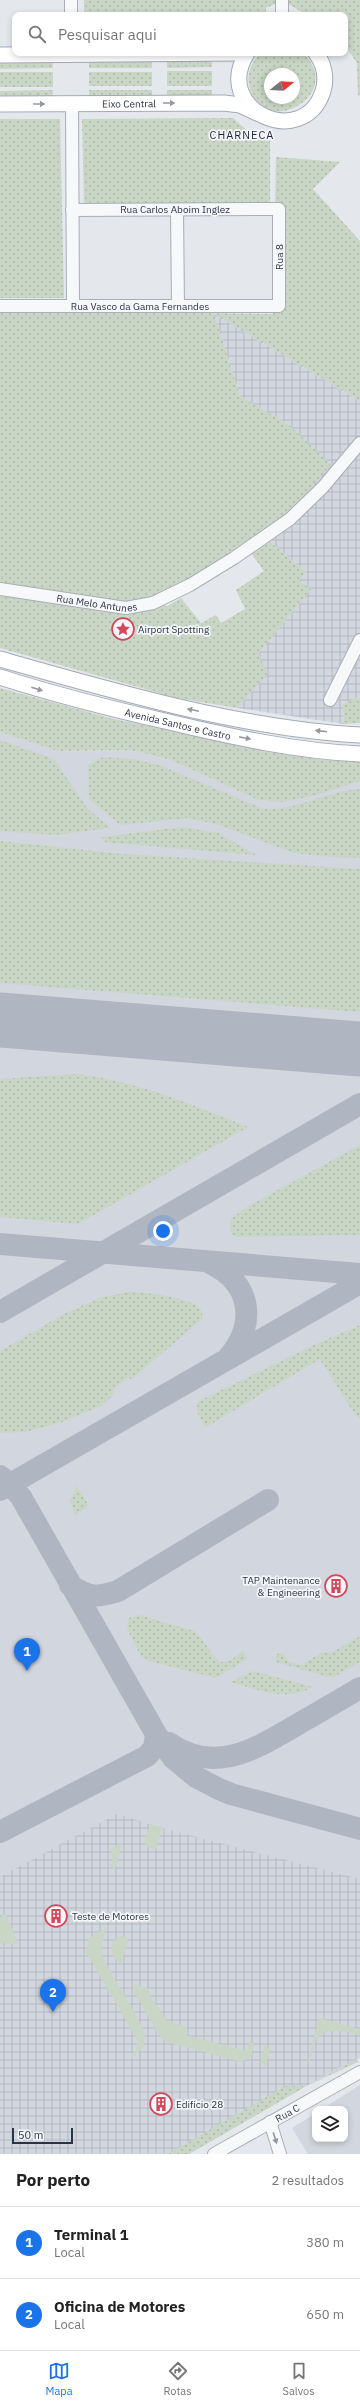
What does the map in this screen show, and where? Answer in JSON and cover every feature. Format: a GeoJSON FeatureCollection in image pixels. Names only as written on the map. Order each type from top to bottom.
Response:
{"type":"FeatureCollection","features":[{"type":"Feature","properties":{"kind":"main road"},"geometry":{"type":"LineString","coordinates":[[0,55],[12,55]]}},
{"type":"Feature","properties":{"kind":"main road"},"geometry":{"type":"LineString","coordinates":[[246,56],[240,70],[240,88],[248,105],[257,113]]}},
{"type":"Feature","properties":{"kind":"main road","name":"Eixo Central"},"geometry":{"type":"LineString","coordinates":[[0,104],[224,103],[240,106],[268,119],[286,121],[298,118],[313,108],[320,98],[324,80],[323,68],[317,56]]}},
{"type":"Feature","properties":{"kind":"main road","name":"Avenida Santos e Castro"},"geometry":{"type":"LineString","coordinates":[[0,659],[193,710],[288,727],[360,735]]}},
{"type":"Feature","properties":{"kind":"main road","name":"Avenida Santos e Castro"},"geometry":{"type":"LineString","coordinates":[[0,677],[59,696],[198,729],[273,744],[360,754]]}},
{"type":"Feature","properties":{"kind":"street"},"geometry":{"type":"LineString","coordinates":[[71,0],[71,12]]}},
{"type":"Feature","properties":{"kind":"street"},"geometry":{"type":"LineString","coordinates":[[282,0],[282,12]]}},
{"type":"Feature","properties":{"kind":"street"},"geometry":{"type":"LineString","coordinates":[[72,104],[73,306]]}},
{"type":"Feature","properties":{"kind":"street","name":"Rua Carlos Aboim Inglez"},"geometry":{"type":"LineString","coordinates":[[72,210],[279,209]]}},
{"type":"Feature","properties":{"kind":"street","name":"Rua 8"},"geometry":{"type":"LineString","coordinates":[[279,209],[279,306]]}},
{"type":"Feature","properties":{"kind":"street"},"geometry":{"type":"LineString","coordinates":[[177,210],[178,306]]}},
{"type":"Feature","properties":{"kind":"street","name":"Rua Vasco da Gama Fernandes"},"geometry":{"type":"LineString","coordinates":[[0,306],[279,306]]}},
{"type":"Feature","properties":{"kind":"street","name":"Rua Melo Antunes"},"geometry":{"type":"LineString","coordinates":[[0,589],[126,608],[153,603],[190,585],[253,546],[290,519],[323,487],[360,443]]}},
{"type":"Feature","properties":{"kind":"street"},"geometry":{"type":"LineString","coordinates":[[330,700],[360,640]]}},
{"type":"Feature","properties":{"kind":"street","name":"Rua C"},"geometry":{"type":"LineString","coordinates":[[214,2154],[360,2072]]}},
{"type":"Feature","properties":{"kind":"street"},"geometry":{"type":"LineString","coordinates":[[270,2122],[280,2154]]}},
{"type":"Feature","properties":{"kind":"shaded area"},"geometry":{"type":"Polygon","coordinates":[[[214,314],[360,401],[360,697],[343,704],[344,724],[237,708],[267,674],[258,654],[310,590],[299,581],[306,572],[270,542],[254,538],[289,425],[240,396],[214,314]]]}},
{"type":"Feature","properties":{"kind":"shaded area"},"geometry":{"type":"Polygon","coordinates":[[[0,732],[57,751],[131,750],[171,760],[258,800],[281,802],[360,781],[360,2058],[311,2084],[0,2154],[0,732]]]}},
{"type":"Feature","properties":{"kind":"shaded area"},"geometry":{"type":"Polygon","coordinates":[[[117,1814],[162,1828],[360,1879],[360,2058],[336,2069],[189,2154],[0,2154],[0,1877],[117,1814]]]}},
{"type":"Feature","properties":{"kind":"shaded area"},"geometry":{"type":"Polygon","coordinates":[[[360,2085],[360,2154],[308,2154],[292,2128],[312,2116],[312,2142],[348,2142],[348,2106],[327,2106],[360,2085]]]}},
{"type":"Feature","properties":{"kind":"green space"},"geometry":{"type":"Polygon","coordinates":[[[84,0],[275,0],[275,4],[266,8],[266,12],[84,12],[84,0]]]}},
{"type":"Feature","properties":{"kind":"green space"},"geometry":{"type":"Polygon","coordinates":[[[288,0],[360,0],[360,95],[358,96],[357,63],[348,50],[348,12],[302,12],[288,4],[288,0]]]}},
{"type":"Feature","properties":{"kind":"green space"},"geometry":{"type":"Polygon","coordinates":[[[258,56],[305,56],[314,69],[315,84],[308,97],[300,104],[300,68],[264,68],[264,104],[299,104],[282,111],[268,110],[256,101],[249,84],[251,67],[258,56]]]}},
{"type":"Feature","properties":{"kind":"green space"},"geometry":{"type":"Polygon","coordinates":[[[89,60],[152,60],[152,68],[89,68],[89,60]]]}},
{"type":"Feature","properties":{"kind":"green space"},"geometry":{"type":"Polygon","coordinates":[[[167,60],[212,60],[212,67],[167,68],[167,60]]]}},
{"type":"Feature","properties":{"kind":"green space"},"geometry":{"type":"Polygon","coordinates":[[[0,61],[53,61],[53,68],[0,69],[0,61]]]}},
{"type":"Feature","properties":{"kind":"green space"},"geometry":{"type":"Polygon","coordinates":[[[167,71],[212,71],[212,86],[167,86],[167,71]]]}},
{"type":"Feature","properties":{"kind":"green space"},"geometry":{"type":"Polygon","coordinates":[[[0,72],[53,72],[53,87],[0,87],[0,72]]]}},
{"type":"Feature","properties":{"kind":"green space"},"geometry":{"type":"Polygon","coordinates":[[[89,72],[152,72],[152,86],[89,86],[89,72]]]}},
{"type":"Feature","properties":{"kind":"green space"},"geometry":{"type":"Polygon","coordinates":[[[53,90],[53,98],[0,99],[0,91],[53,90]]]}},
{"type":"Feature","properties":{"kind":"green space"},"geometry":{"type":"Polygon","coordinates":[[[89,90],[152,90],[152,98],[89,98],[89,90]]]}},
{"type":"Feature","properties":{"kind":"green space"},"geometry":{"type":"Polygon","coordinates":[[[167,90],[212,90],[212,98],[167,98],[167,90]]]}},
{"type":"Feature","properties":{"kind":"green space"},"geometry":{"type":"Polygon","coordinates":[[[233,118],[250,133],[270,141],[270,205],[84,206],[82,119],[233,118]]]}},
{"type":"Feature","properties":{"kind":"green space"},"geometry":{"type":"Polygon","coordinates":[[[0,119],[60,119],[64,298],[0,298],[0,119]]]}},
{"type":"Feature","properties":{"kind":"green space"},"geometry":{"type":"Polygon","coordinates":[[[276,157],[340,162],[313,189],[360,241],[360,401],[214,314],[240,396],[289,425],[331,465],[293,509],[254,537],[188,579],[161,592],[166,607],[181,598],[201,623],[216,615],[221,623],[245,609],[236,590],[264,571],[251,553],[270,542],[306,572],[299,581],[311,589],[258,654],[268,674],[237,708],[177,698],[0,648],[0,311],[273,314],[276,157]]]}},
{"type":"Feature","properties":{"kind":"green space"},"geometry":{"type":"Polygon","coordinates":[[[0,688],[114,719],[212,739],[360,755],[360,781],[313,796],[281,802],[258,800],[171,760],[131,750],[57,751],[0,732],[0,688]]]}},
{"type":"Feature","properties":{"kind":"green space"},"geometry":{"type":"Polygon","coordinates":[[[360,697],[360,723],[344,724],[343,704],[360,697]]]}},
{"type":"Feature","properties":{"kind":"green space"},"geometry":{"type":"Polygon","coordinates":[[[0,740],[54,759],[87,808],[110,828],[56,835],[0,831],[0,740]]]}},
{"type":"Feature","properties":{"kind":"green space"},"geometry":{"type":"Polygon","coordinates":[[[103,757],[133,759],[159,765],[263,809],[288,807],[335,793],[360,789],[360,858],[330,857],[294,853],[219,825],[188,818],[120,825],[89,799],[88,765],[103,757]]]}},
{"type":"Feature","properties":{"kind":"green space"},"geometry":{"type":"Polygon","coordinates":[[[182,827],[218,833],[256,855],[104,842],[102,837],[182,827]]]}},
{"type":"Feature","properties":{"kind":"green space"},"geometry":{"type":"Polygon","coordinates":[[[0,841],[123,854],[360,869],[360,1012],[0,983],[0,841]]]}},
{"type":"Feature","properties":{"kind":"green space"},"geometry":{"type":"Polygon","coordinates":[[[77,1074],[99,1077],[143,1088],[185,1102],[248,1127],[78,1224],[0,1217],[0,1079],[77,1074]]]}},
{"type":"Feature","properties":{"kind":"green space"},"geometry":{"type":"Polygon","coordinates":[[[360,1145],[360,1235],[238,1237],[232,1234],[230,1227],[231,1219],[247,1207],[360,1145]]]}},
{"type":"Feature","properties":{"kind":"green space"},"geometry":{"type":"Polygon","coordinates":[[[131,1292],[164,1296],[190,1302],[199,1308],[202,1312],[203,1318],[131,1380],[129,1377],[115,1387],[113,1395],[101,1406],[62,1422],[25,1432],[0,1433],[0,1351],[64,1314],[102,1297],[131,1292]]]}},
{"type":"Feature","properties":{"kind":"green space"},"geometry":{"type":"Polygon","coordinates":[[[360,1325],[360,1419],[355,1415],[320,1359],[206,1427],[200,1419],[197,1410],[197,1402],[314,1345],[360,1325]]]}},
{"type":"Feature","properties":{"kind":"green space"},"geometry":{"type":"Polygon","coordinates":[[[77,1486],[89,1506],[75,1515],[70,1500],[77,1486]]]}},
{"type":"Feature","properties":{"kind":"green space"},"geometry":{"type":"Polygon","coordinates":[[[140,1615],[194,1631],[220,1662],[230,1661],[243,1651],[247,1659],[216,1678],[149,1661],[141,1656],[127,1628],[129,1618],[140,1615]]]}},
{"type":"Feature","properties":{"kind":"green space"},"geometry":{"type":"Polygon","coordinates":[[[360,1636],[360,1662],[332,1678],[276,1662],[276,1655],[280,1653],[284,1654],[288,1661],[301,1665],[323,1652],[331,1653],[360,1636]]]}},
{"type":"Feature","properties":{"kind":"green space"},"geometry":{"type":"Polygon","coordinates":[[[253,1671],[313,1687],[293,1694],[283,1694],[262,1691],[231,1682],[253,1671]]]}},
{"type":"Feature","properties":{"kind":"green space"},"geometry":{"type":"Polygon","coordinates":[[[150,1824],[162,1828],[156,1850],[146,1846],[144,1842],[150,1824]]]}},
{"type":"Feature","properties":{"kind":"green space"},"geometry":{"type":"Polygon","coordinates":[[[122,1843],[114,1871],[110,1864],[113,1862],[110,1849],[122,1843]]]}},
{"type":"Feature","properties":{"kind":"green space"},"geometry":{"type":"Polygon","coordinates":[[[6,1914],[18,1943],[7,1945],[5,1942],[0,1945],[0,1917],[6,1914]]]}},
{"type":"Feature","properties":{"kind":"green space"},"geometry":{"type":"Polygon","coordinates":[[[106,1928],[101,1948],[102,1956],[143,2028],[145,2036],[143,2048],[132,2058],[130,2054],[136,2051],[138,2041],[86,1952],[89,1938],[106,1928]]]}},
{"type":"Feature","properties":{"kind":"green space"},"geometry":{"type":"Polygon","coordinates":[[[120,1936],[129,1938],[121,1965],[115,1958],[111,1946],[115,1939],[120,1936]]]}},
{"type":"Feature","properties":{"kind":"green space"},"geometry":{"type":"Polygon","coordinates":[[[134,1984],[149,1988],[148,1992],[167,2021],[187,2027],[185,2035],[247,2051],[249,2042],[254,2044],[251,2057],[241,2062],[166,2042],[159,2035],[133,1990],[134,1984]]]}},
{"type":"Feature","properties":{"kind":"green space"},"geometry":{"type":"Polygon","coordinates":[[[319,2018],[360,2029],[360,2035],[340,2031],[322,2034],[317,2039],[311,2057],[307,2063],[319,2018]]]}},
{"type":"Feature","properties":{"kind":"green space"},"geometry":{"type":"Polygon","coordinates":[[[264,2046],[271,2048],[266,2066],[260,2062],[264,2046]]]}},
{"type":"Feature","properties":{"kind":"green space"},"geometry":{"type":"Polygon","coordinates":[[[357,2059],[358,2062],[311,2084],[357,2059]]]}},
{"type":"Feature","properties":{"kind":"green space"},"geometry":{"type":"Polygon","coordinates":[[[286,2086],[306,2086],[189,2154],[168,2154],[286,2086]]]}},
{"type":"Feature","properties":{"kind":"taxiway"},"geometry":{"type":"LineString","coordinates":[[0,1029],[67,1025]]}},
{"type":"Feature","properties":{"kind":"taxiway"},"geometry":{"type":"LineString","coordinates":[[0,1312],[360,1104]]}},
{"type":"Feature","properties":{"kind":"taxiway"},"geometry":{"type":"LineString","coordinates":[[0,1244],[360,1274]]}},
{"type":"Feature","properties":{"kind":"taxiway"},"geometry":{"type":"LineString","coordinates":[[210,1263],[224,1271],[235,1282],[242,1293],[246,1305],[246,1318],[243,1332],[237,1345],[228,1358]]}},
{"type":"Feature","properties":{"kind":"taxiway"},"geometry":{"type":"LineString","coordinates":[[0,1490],[360,1283]]}},
{"type":"Feature","properties":{"kind":"taxiway"},"geometry":{"type":"LineString","coordinates":[[0,1476],[10,1484],[21,1497],[156,1734],[173,1758],[196,1777],[231,1794],[360,1829]]}},
{"type":"Feature","properties":{"kind":"taxiway"},"geometry":{"type":"LineString","coordinates":[[70,1585],[93,1596],[118,1591],[268,1500]]}},
{"type":"Feature","properties":{"kind":"taxiway"},"geometry":{"type":"LineString","coordinates":[[169,1743],[186,1752],[202,1757],[217,1758],[232,1756],[263,1744],[360,1688]]}},
{"type":"Feature","properties":{"kind":"taxiway"},"geometry":{"type":"LineString","coordinates":[[0,1832],[147,1756],[154,1748],[156,1734]]}},
{"type":"Feature","properties":{"kind":"runway"},"geometry":{"type":"LineString","coordinates":[[0,1020],[360,1049]]}},
{"type":"Feature","properties":{"kind":"place","name":"Airport Spotting"},"geometry":{"type":"Point","coordinates":[123,629]}},
{"type":"Feature","properties":{"kind":"place","name":"TAP Maintenance & Engineering"},"geometry":{"type":"Point","coordinates":[336,1586]}},
{"type":"Feature","properties":{"kind":"place","name":"Terminal 1"},"geometry":{"type":"Point","coordinates":[27,1671]}},
{"type":"Feature","properties":{"kind":"place","name":"Teste de Motores"},"geometry":{"type":"Point","coordinates":[56,1916]}},
{"type":"Feature","properties":{"kind":"place","name":"Oficina de Motores"},"geometry":{"type":"Point","coordinates":[53,2012]}},
{"type":"Feature","properties":{"kind":"place","name":"Edifício 28"},"geometry":{"type":"Point","coordinates":[161,2104]}},
{"type":"Feature","properties":{"kind":"district","name":"CHARNECA"},"geometry":{"type":"Point","coordinates":[242,135]}}]}
